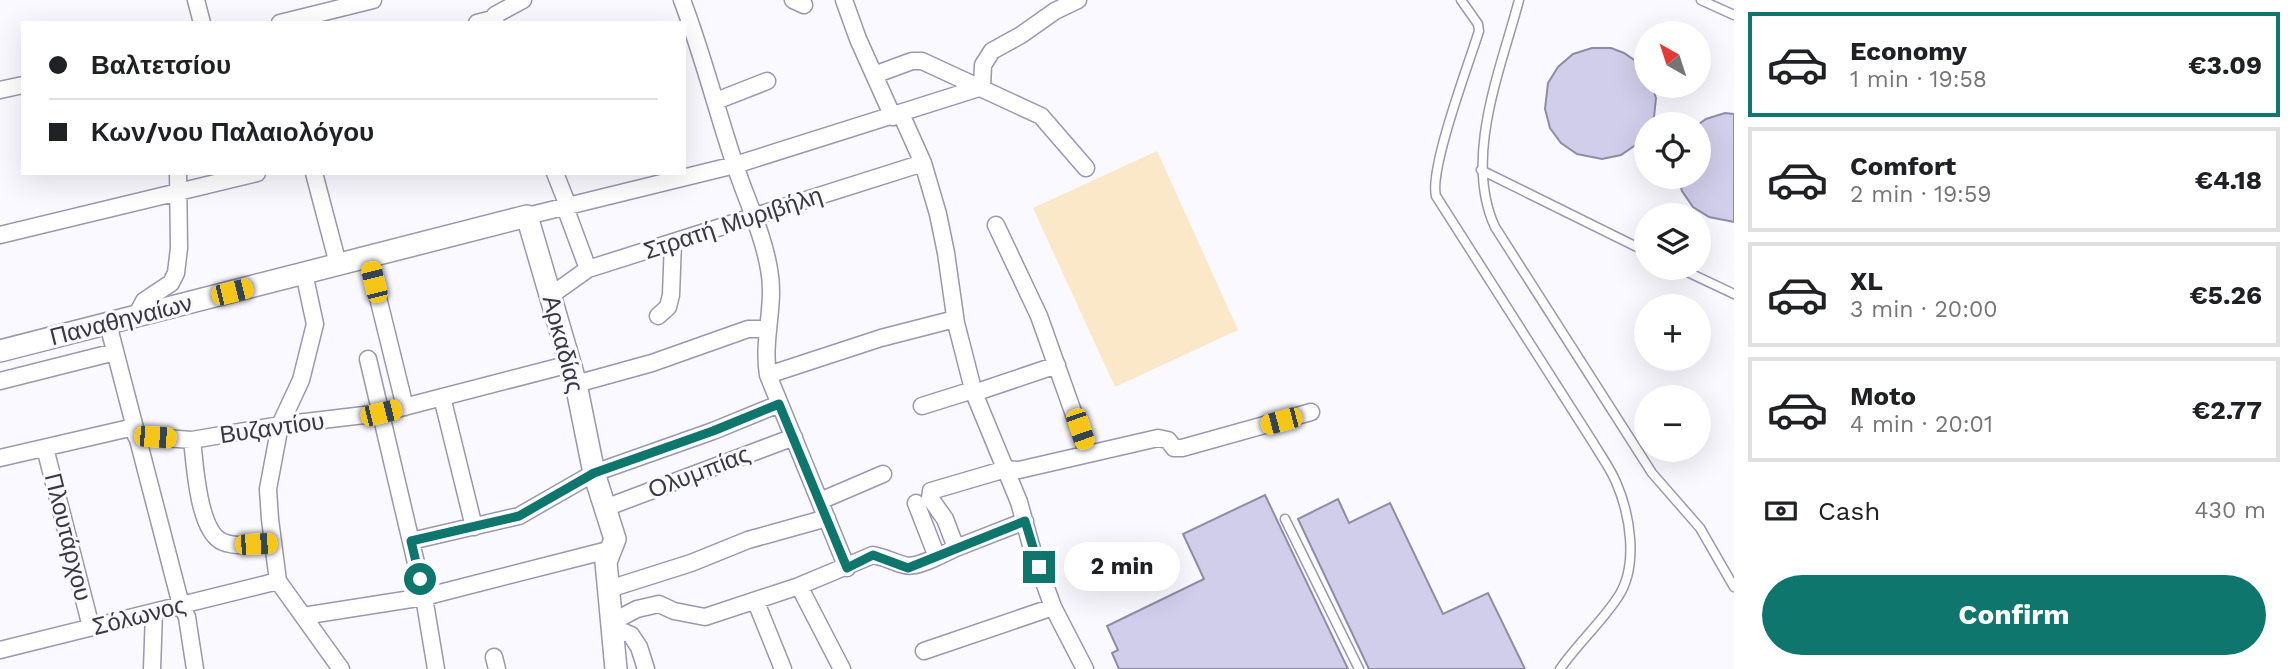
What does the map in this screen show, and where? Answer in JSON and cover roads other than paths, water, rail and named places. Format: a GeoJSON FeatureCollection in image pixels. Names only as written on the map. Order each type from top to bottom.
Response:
{"type":"FeatureCollection","features":[{"type":"Feature","properties":{"kind":"street"},"geometry":{"type":"LineString","coordinates":[[196,0],[201,21]]}},
{"type":"Feature","properties":{"kind":"street"},"geometry":{"type":"LineString","coordinates":[[288,21],[373,0]]}},
{"type":"Feature","properties":{"kind":"street"},"geometry":{"type":"LineString","coordinates":[[495,14],[523,0]]}},
{"type":"Feature","properties":{"kind":"street"},"geometry":{"type":"LineString","coordinates":[[682,0],[770,270],[772,300],[766,329],[765,354],[768,375],[847,568]]}},
{"type":"Feature","properties":{"kind":"street"},"geometry":{"type":"LineString","coordinates":[[844,0],[874,75],[923,163],[944,241],[955,318],[973,391],[1006,469],[1053,607],[1085,669]]}},
{"type":"Feature","properties":{"kind":"street"},"geometry":{"type":"LineString","coordinates":[[982,87],[982,65],[992,51],[1077,0]]}},
{"type":"Feature","properties":{"kind":"street"},"geometry":{"type":"LineString","coordinates":[[874,75],[912,61],[922,61],[982,87],[1041,116],[1086,168]]}},
{"type":"Feature","properties":{"kind":"street"},"geometry":{"type":"LineString","coordinates":[[716,101],[767,81]]}},
{"type":"Feature","properties":{"kind":"street"},"geometry":{"type":"LineString","coordinates":[[0,90],[21,85]]}},
{"type":"Feature","properties":{"kind":"street"},"geometry":{"type":"LineString","coordinates":[[527,216],[735,165],[982,87]]}},
{"type":"Feature","properties":{"kind":"street","name":"Στρατή Μυριβήλη"},"geometry":{"type":"LineString","coordinates":[[550,296],[588,269],[923,163]]}},
{"type":"Feature","properties":{"kind":"street"},"geometry":{"type":"LineString","coordinates":[[136,316],[144,301],[169,284],[176,274],[179,251],[178,175]]}},
{"type":"Feature","properties":{"kind":"street"},"geometry":{"type":"LineString","coordinates":[[0,234],[249,175]]}},
{"type":"Feature","properties":{"kind":"street"},"geometry":{"type":"LineString","coordinates":[[315,175],[338,264]]}},
{"type":"Feature","properties":{"kind":"street"},"geometry":{"type":"LineString","coordinates":[[556,175],[588,269]]}},
{"type":"Feature","properties":{"kind":"street","name":"Παναθηναίων"},"geometry":{"type":"LineString","coordinates":[[0,351],[527,216]]}},
{"type":"Feature","properties":{"kind":"street","name":"Αρκαδίας"},"geometry":{"type":"LineString","coordinates":[[527,216],[573,374],[594,473],[615,539],[606,562],[616,669]]}},
{"type":"Feature","properties":{"kind":"street"},"geometry":{"type":"LineString","coordinates":[[996,225],[1039,316],[1088,454]]}},
{"type":"Feature","properties":{"kind":"street"},"geometry":{"type":"LineString","coordinates":[[658,316],[668,307],[671,295],[673,242]]}},
{"type":"Feature","properties":{"kind":"street"},"geometry":{"type":"LineString","coordinates":[[368,257],[405,407]]}},
{"type":"Feature","properties":{"kind":"street"},"geometry":{"type":"LineString","coordinates":[[304,273],[315,324],[301,380],[280,425],[268,489],[278,581],[333,666]]}},
{"type":"Feature","properties":{"kind":"street"},"geometry":{"type":"LineString","coordinates":[[768,375],[881,338],[955,318]]}},
{"type":"Feature","properties":{"kind":"street"},"geometry":{"type":"LineString","coordinates":[[108,324],[181,605],[187,617],[195,669]]}},
{"type":"Feature","properties":{"kind":"street","name":"Βυζαντίου"},"geometry":{"type":"LineString","coordinates":[[0,458],[135,431],[192,440],[280,425],[381,413],[442,397],[652,363],[748,329],[766,329]]}},
{"type":"Feature","properties":{"kind":"street"},"geometry":{"type":"LineString","coordinates":[[0,381],[115,352]]}},
{"type":"Feature","properties":{"kind":"street"},"geometry":{"type":"LineString","coordinates":[[368,359],[424,597],[436,669]]}},
{"type":"Feature","properties":{"kind":"street"},"geometry":{"type":"LineString","coordinates":[[922,406],[1057,365]]}},
{"type":"Feature","properties":{"kind":"street"},"geometry":{"type":"LineString","coordinates":[[442,397],[474,527]]}},
{"type":"Feature","properties":{"kind":"street"},"geometry":{"type":"LineString","coordinates":[[411,541],[519,516],[594,473],[713,431],[779,404]]}},
{"type":"Feature","properties":{"kind":"street"},"geometry":{"type":"LineString","coordinates":[[956,548],[945,519],[930,498],[931,491],[1006,469],[1020,470],[1158,438],[1168,440],[1174,448],[1182,448],[1311,412]]}},
{"type":"Feature","properties":{"kind":"street","name":"Ολυμπίας"},"geometry":{"type":"LineString","coordinates":[[605,508],[794,437]]}},
{"type":"Feature","properties":{"kind":"street"},"geometry":{"type":"LineString","coordinates":[[192,440],[204,515],[214,535],[220,541],[230,544],[273,543]]}},
{"type":"Feature","properties":{"kind":"street","name":"Πλουτάρχου"},"geometry":{"type":"LineString","coordinates":[[45,447],[91,627]]}},
{"type":"Feature","properties":{"kind":"street"},"geometry":{"type":"LineString","coordinates":[[820,501],[883,474]]}},
{"type":"Feature","properties":{"kind":"street"},"geometry":{"type":"LineString","coordinates":[[916,503],[937,557]]}},
{"type":"Feature","properties":{"kind":"street"},"geometry":{"type":"LineString","coordinates":[[608,589],[748,540],[827,518]]}},
{"type":"Feature","properties":{"kind":"street"},"geometry":{"type":"LineString","coordinates":[[612,628],[651,605],[659,604],[674,611],[705,617],[756,602],[847,568],[873,555],[908,568],[1025,521]]}},
{"type":"Feature","properties":{"kind":"street"},"geometry":{"type":"LineString","coordinates":[[303,616],[424,597],[612,549]]}},
{"type":"Feature","properties":{"kind":"street","name":"Σόλωνος"},"geometry":{"type":"LineString","coordinates":[[0,650],[278,581]]}},
{"type":"Feature","properties":{"kind":"street"},"geometry":{"type":"LineString","coordinates":[[799,586],[842,669]]}},
{"type":"Feature","properties":{"kind":"street"},"geometry":{"type":"LineString","coordinates":[[756,602],[783,669]]}},
{"type":"Feature","properties":{"kind":"street"},"geometry":{"type":"LineString","coordinates":[[924,651],[1053,607]]}},
{"type":"Feature","properties":{"kind":"street"},"geometry":{"type":"LineString","coordinates":[[152,669],[154,612]]}},
{"type":"Feature","properties":{"kind":"street"},"geometry":{"type":"LineString","coordinates":[[612,628],[631,635],[639,647],[646,669]]}},
{"type":"Feature","properties":{"kind":"lane"},"geometry":{"type":"LineString","coordinates":[[1461,0],[1478,24],[1479,30],[1440,156],[1434,188],[1436,196],[1608,467],[1625,506],[1629,555],[1627,577],[1619,596],[1560,669]]}},
{"type":"Feature","properties":{"kind":"lane"},"geometry":{"type":"LineString","coordinates":[[1519,0],[1488,115],[1481,170],[1487,209],[1495,226],[1652,473],[1700,528],[1734,587]]}},
{"type":"Feature","properties":{"kind":"lane"},"geometry":{"type":"LineString","coordinates":[[1701,0],[1734,15]]}},
{"type":"Feature","properties":{"kind":"lane"},"geometry":{"type":"LineString","coordinates":[[1481,170],[1634,246]]}},
{"type":"Feature","properties":{"kind":"lane"},"geometry":{"type":"LineString","coordinates":[[1704,280],[1734,294]]}},
{"type":"Feature","properties":{"kind":"lane"},"geometry":{"type":"LineString","coordinates":[[1285,519],[1359,669]]}}]}
